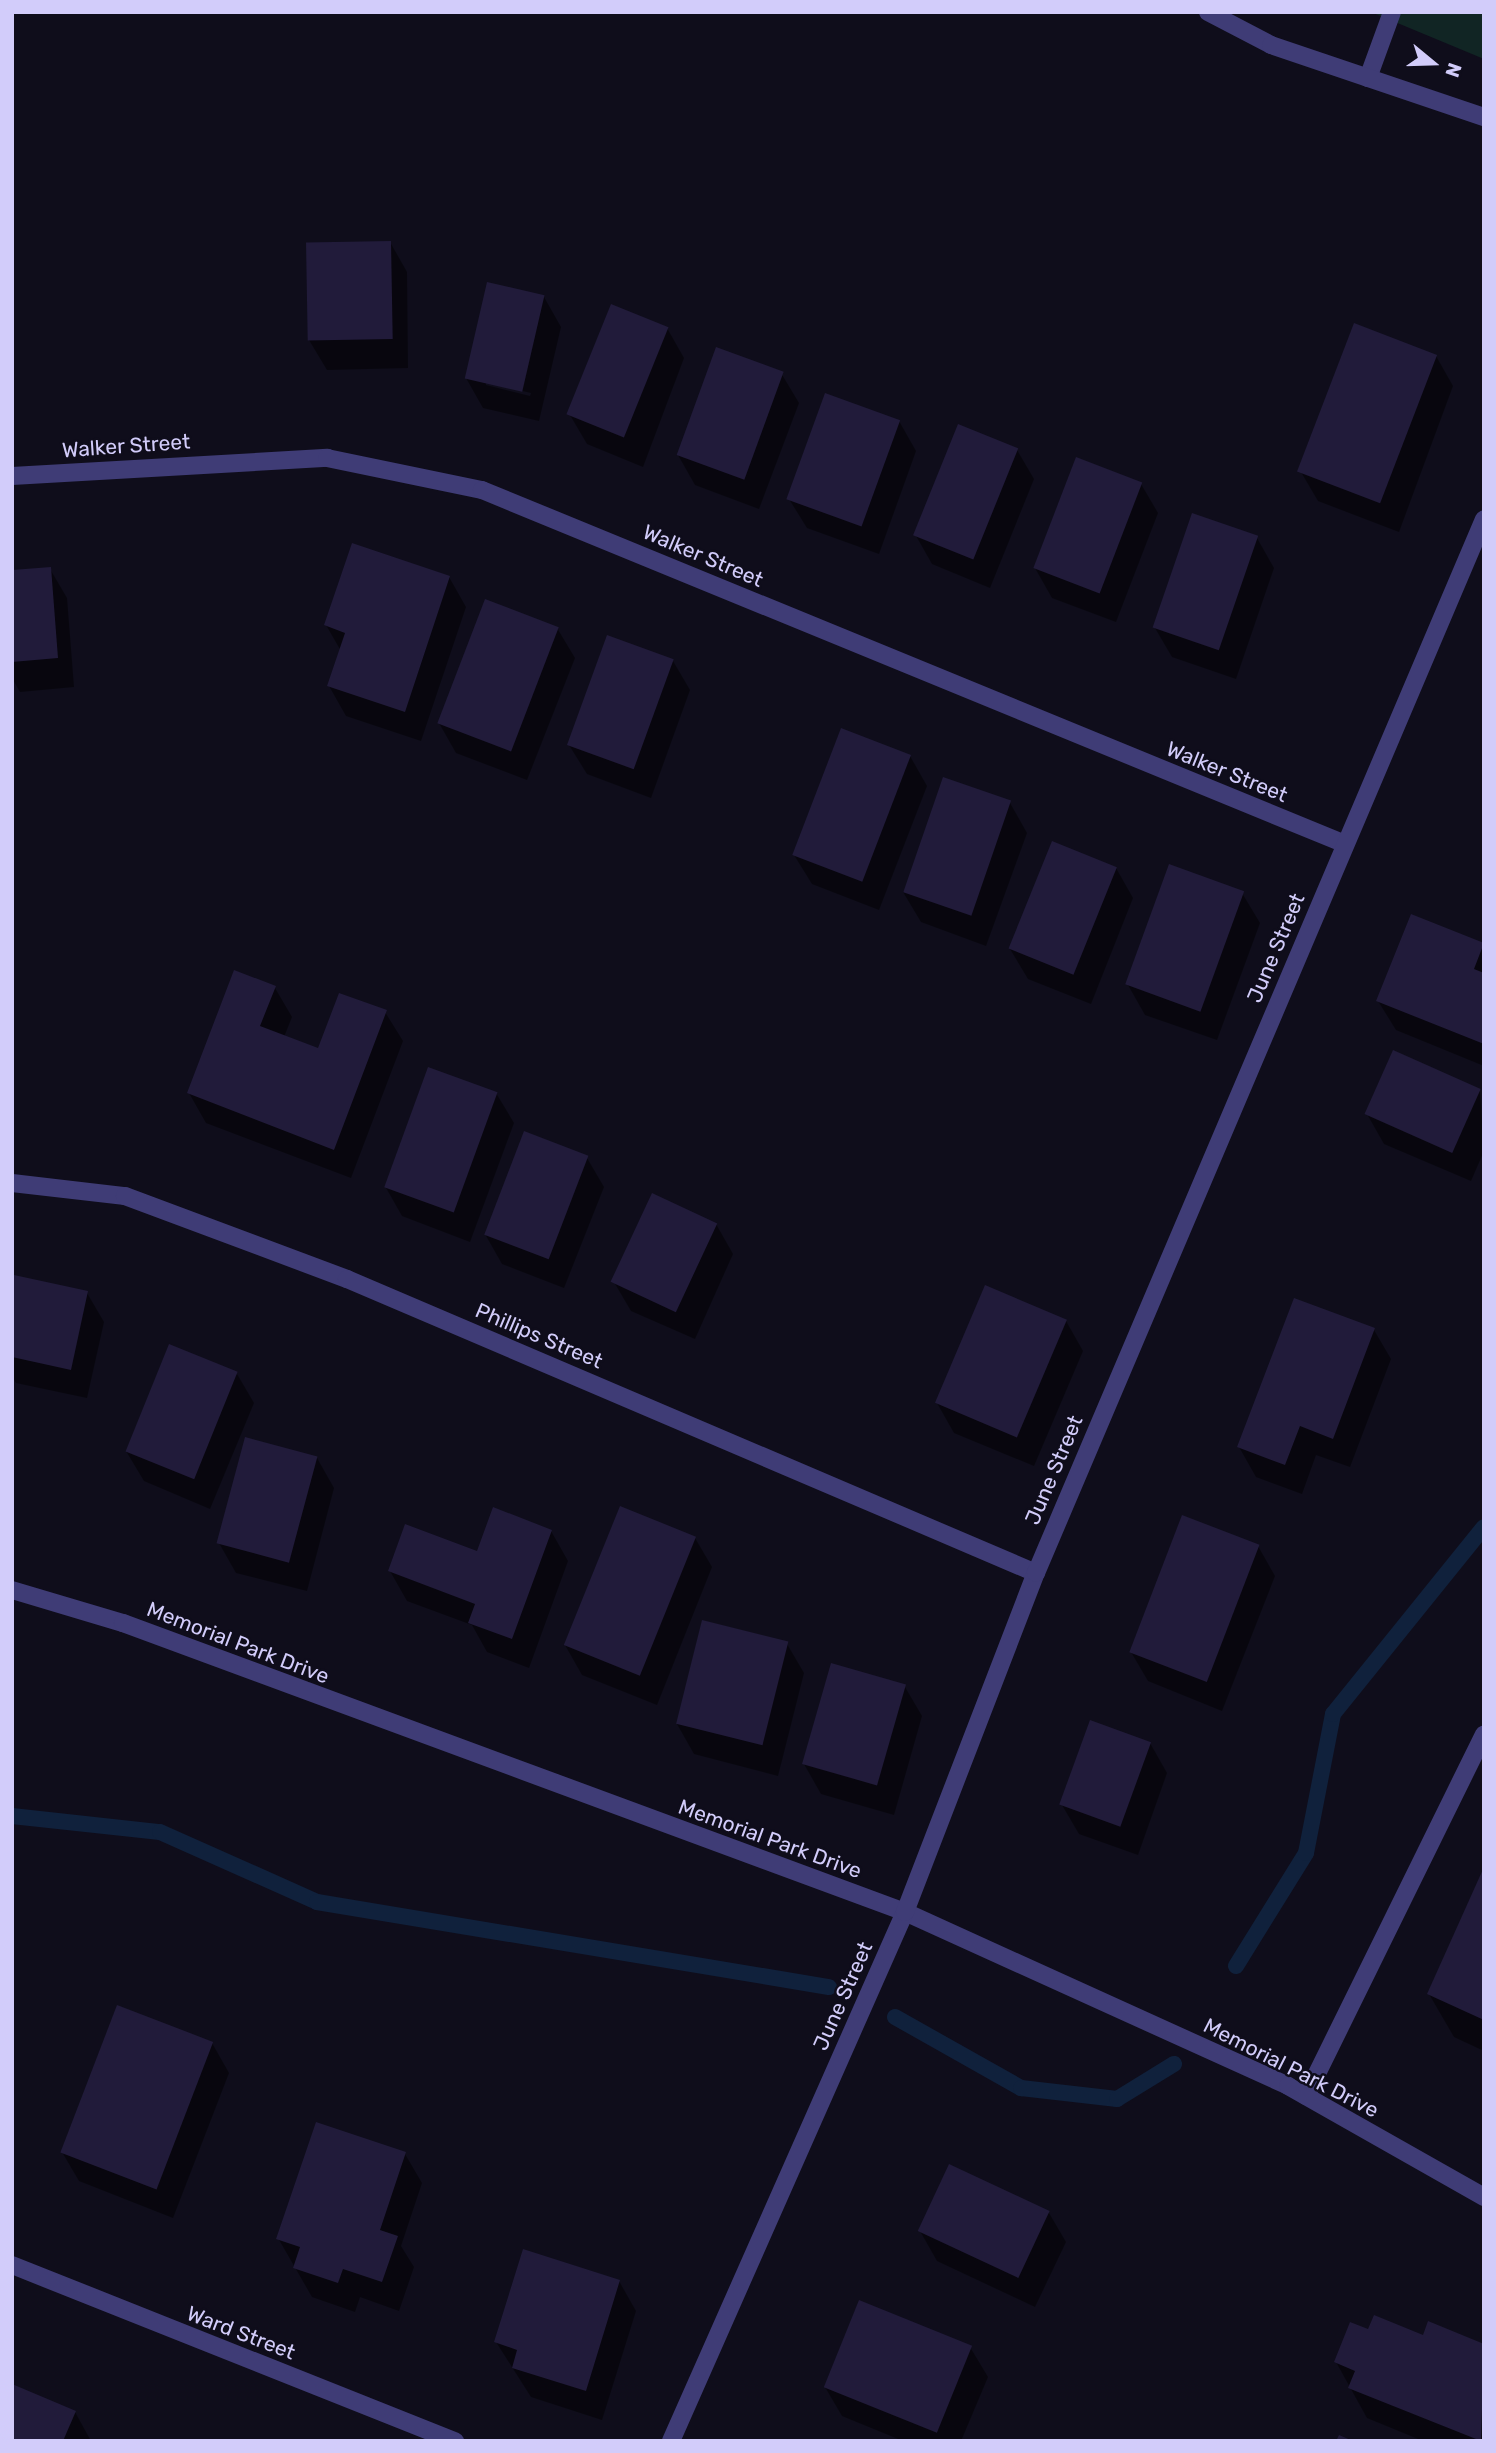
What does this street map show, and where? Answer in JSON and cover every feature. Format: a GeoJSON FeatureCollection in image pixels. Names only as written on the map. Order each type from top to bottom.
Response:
{"type":"FeatureCollection","features":[{"type":"Feature","properties":{"kind":"street"},"geometry":{"type":"LineString","coordinates":[[1208,12],[1271,45],[1484,117]]}},
{"type":"Feature","properties":{"kind":"street"},"geometry":{"type":"LineString","coordinates":[[1368,78],[1392,12]]}},
{"type":"Feature","properties":{"kind":"street","name":"Walker Street"},"geometry":{"type":"LineString","coordinates":[[12,476],[327,458],[482,490],[1345,844]]}},
{"type":"Feature","properties":{"kind":"street","name":"June Street"},"geometry":{"type":"LineString","coordinates":[[671,2441],[905,1912],[1036,1573],[1484,519]]}},
{"type":"Feature","properties":{"kind":"street","name":"Phillips Street"},"geometry":{"type":"LineString","coordinates":[[12,1183],[125,1196],[347,1279],[1036,1573]]}},
{"type":"Feature","properties":{"kind":"street","name":"Memorial Park Drive"},"geometry":{"type":"LineString","coordinates":[[12,1590],[123,1623],[905,1912],[1306,2096],[1484,2197]]}},
{"type":"Feature","properties":{"kind":"street"},"geometry":{"type":"LineString","coordinates":[[1306,2096],[1484,1734]]}},
{"type":"Feature","properties":{"kind":"street","name":"Ward Street"},"geometry":{"type":"LineString","coordinates":[[12,2265],[455,2441]]}},
{"type":"Feature","properties":{"kind":"green space"},"geometry":{"type":"Polygon","coordinates":[[[1371,12],[1484,12],[1484,59],[1371,12]]]}},
{"type":"Feature","properties":{"kind":"building"},"geometry":{"type":"Polygon","coordinates":[[[391,241],[393,339],[308,340],[306,242],[391,241]]]}},
{"type":"Feature","properties":{"kind":"building"},"geometry":{"type":"Polygon","coordinates":[[[487,282],[544,295],[522,392],[465,378],[487,282]]]}},
{"type":"Feature","properties":{"kind":"building"},"geometry":{"type":"Polygon","coordinates":[[[611,304],[668,327],[624,438],[566,414],[611,304]]]}},
{"type":"Feature","properties":{"kind":"building"},"geometry":{"type":"Polygon","coordinates":[[[1354,323],[1437,355],[1380,503],[1297,471],[1354,323]]]}},
{"type":"Feature","properties":{"kind":"building"},"geometry":{"type":"Polygon","coordinates":[[[716,347],[784,372],[744,480],[677,455],[716,347]]]}},
{"type":"Feature","properties":{"kind":"building"},"geometry":{"type":"Polygon","coordinates":[[[825,393],[900,420],[862,527],[786,499],[825,393]]]}},
{"type":"Feature","properties":{"kind":"building"},"geometry":{"type":"Polygon","coordinates":[[[958,424],[1018,448],[973,560],[913,535],[958,424]]]}},
{"type":"Feature","properties":{"kind":"building"},"geometry":{"type":"Polygon","coordinates":[[[1076,457],[1142,482],[1100,594],[1033,568],[1076,457]]]}},
{"type":"Feature","properties":{"kind":"building"},"geometry":{"type":"Polygon","coordinates":[[[1192,513],[1258,536],[1219,650],[1153,627],[1192,513]]]}},
{"type":"Feature","properties":{"kind":"building"},"geometry":{"type":"Polygon","coordinates":[[[352,543],[450,576],[405,712],[327,686],[345,633],[324,625],[352,543]]]}},
{"type":"Feature","properties":{"kind":"building"},"geometry":{"type":"Polygon","coordinates":[[[51,567],[58,658],[12,662],[12,570],[51,567]]]}},
{"type":"Feature","properties":{"kind":"building"},"geometry":{"type":"Polygon","coordinates":[[[485,599],[559,627],[511,751],[437,723],[485,599]]]}},
{"type":"Feature","properties":{"kind":"building"},"geometry":{"type":"Polygon","coordinates":[[[607,635],[674,659],[634,769],[567,745],[607,635]]]}},
{"type":"Feature","properties":{"kind":"building"},"geometry":{"type":"Polygon","coordinates":[[[841,728],[911,755],[862,882],[792,855],[841,728]]]}},
{"type":"Feature","properties":{"kind":"building"},"geometry":{"type":"Polygon","coordinates":[[[943,777],[1011,800],[971,916],[903,892],[943,777]]]}},
{"type":"Feature","properties":{"kind":"building"},"geometry":{"type":"Polygon","coordinates":[[[1052,841],[1117,867],[1073,975],[1009,949],[1052,841]]]}},
{"type":"Feature","properties":{"kind":"building"},"geometry":{"type":"Polygon","coordinates":[[[1169,864],[1244,891],[1200,1012],[1125,984],[1169,864]]]}},
{"type":"Feature","properties":{"kind":"building"},"geometry":{"type":"Polygon","coordinates":[[[1411,914],[1484,943],[1474,969],[1484,973],[1484,1044],[1376,1001],[1411,914]]]}},
{"type":"Feature","properties":{"kind":"building"},"geometry":{"type":"Polygon","coordinates":[[[234,970],[276,986],[260,1026],[318,1048],[339,993],[387,1010],[334,1150],[187,1093],[234,970]]]}},
{"type":"Feature","properties":{"kind":"building"},"geometry":{"type":"Polygon","coordinates":[[[1393,1050],[1481,1089],[1452,1153],[1365,1114],[1393,1050]]]}},
{"type":"Feature","properties":{"kind":"building"},"geometry":{"type":"Polygon","coordinates":[[[428,1067],[498,1092],[454,1213],[384,1187],[428,1067]]]}},
{"type":"Feature","properties":{"kind":"building"},"geometry":{"type":"Polygon","coordinates":[[[524,1131],[588,1156],[549,1259],[484,1235],[524,1131]]]}},
{"type":"Feature","properties":{"kind":"building"},"geometry":{"type":"Polygon","coordinates":[[[652,1193],[717,1223],[676,1312],[611,1282],[652,1193]]]}},
{"type":"Feature","properties":{"kind":"building"},"geometry":{"type":"Polygon","coordinates":[[[14,1275],[88,1291],[71,1370],[12,1357],[14,1275]]]}},
{"type":"Feature","properties":{"kind":"building"},"geometry":{"type":"Polygon","coordinates":[[[985,1285],[1067,1320],[1017,1438],[935,1403],[985,1285]]]}},
{"type":"Feature","properties":{"kind":"building"},"geometry":{"type":"Polygon","coordinates":[[[1294,1298],[1375,1328],[1333,1439],[1300,1426],[1285,1465],[1237,1447],[1294,1298]]]}},
{"type":"Feature","properties":{"kind":"building"},"geometry":{"type":"Polygon","coordinates":[[[169,1344],[238,1372],[194,1479],[126,1452],[169,1344]]]}},
{"type":"Feature","properties":{"kind":"building"},"geometry":{"type":"Polygon","coordinates":[[[245,1437],[317,1456],[289,1563],[217,1543],[245,1437]]]}},
{"type":"Feature","properties":{"kind":"building"},"geometry":{"type":"Polygon","coordinates":[[[620,1506],[696,1537],[640,1676],[564,1645],[620,1506]]]}},
{"type":"Feature","properties":{"kind":"building"},"geometry":{"type":"Polygon","coordinates":[[[493,1507],[552,1530],[512,1639],[468,1623],[475,1604],[388,1571],[405,1524],[477,1551],[493,1507]]]}},
{"type":"Feature","properties":{"kind":"building"},"geometry":{"type":"Polygon","coordinates":[[[1182,1515],[1259,1545],[1207,1682],[1129,1652],[1182,1515]]]}},
{"type":"Feature","properties":{"kind":"building"},"geometry":{"type":"Polygon","coordinates":[[[702,1620],[788,1642],[762,1745],[676,1724],[702,1620]]]}},
{"type":"Feature","properties":{"kind":"building"},"geometry":{"type":"Polygon","coordinates":[[[831,1663],[906,1684],[877,1785],[802,1764],[831,1663]]]}},
{"type":"Feature","properties":{"kind":"building"},"geometry":{"type":"Polygon","coordinates":[[[1090,1720],[1151,1742],[1120,1827],[1059,1805],[1090,1720]]]}},
{"type":"Feature","properties":{"kind":"building"},"geometry":{"type":"Polygon","coordinates":[[[1484,1867],[1484,2020],[1427,1994],[1484,1867]]]}},
{"type":"Feature","properties":{"kind":"building"},"geometry":{"type":"Polygon","coordinates":[[[117,2005],[213,2042],[157,2189],[60,2153],[117,2005]]]}},
{"type":"Feature","properties":{"kind":"building"},"geometry":{"type":"Polygon","coordinates":[[[316,2122],[406,2152],[380,2230],[398,2236],[382,2282],[343,2269],[338,2283],[293,2268],[300,2247],[276,2239],[316,2122]]]}},
{"type":"Feature","properties":{"kind":"building"},"geometry":{"type":"Polygon","coordinates":[[[949,2164],[1050,2211],[1018,2278],[918,2231],[949,2164]]]}},
{"type":"Feature","properties":{"kind":"building"},"geometry":{"type":"Polygon","coordinates":[[[523,2249],[620,2280],[586,2391],[512,2368],[517,2350],[494,2342],[523,2249]]]}},
{"type":"Feature","properties":{"kind":"building"},"geometry":{"type":"Polygon","coordinates":[[[859,2300],[972,2346],[937,2433],[824,2387],[859,2300]]]}},
{"type":"Feature","properties":{"kind":"building"},"geometry":{"type":"Polygon","coordinates":[[[1374,2315],[1423,2335],[1428,2321],[1484,2344],[1481,2441],[1348,2388],[1355,2371],[1334,2362],[1350,2322],[1368,2329],[1374,2315]]]}},
{"type":"Feature","properties":{"kind":"building"},"geometry":{"type":"Polygon","coordinates":[[[12,2384],[76,2411],[63,2441],[12,2441],[12,2384]]]}},
{"type":"Feature","properties":{"kind":"building"},"geometry":{"type":"Polygon","coordinates":[[[1339,2435],[1353,2441],[1336,2441],[1339,2435]]]}},
{"type":"Feature","properties":{"kind":"waterway"},"geometry":{"type":"LineString","coordinates":[[1236,1966],[1306,1853],[1333,1714],[1484,1527]]}},
{"type":"Feature","properties":{"kind":"waterway"},"geometry":{"type":"LineString","coordinates":[[12,1816],[160,1832],[317,1902],[829,1987]]}},
{"type":"Feature","properties":{"kind":"waterway"},"geometry":{"type":"LineString","coordinates":[[895,2017],[1021,2088],[1117,2099],[1174,2064]]}}]}
